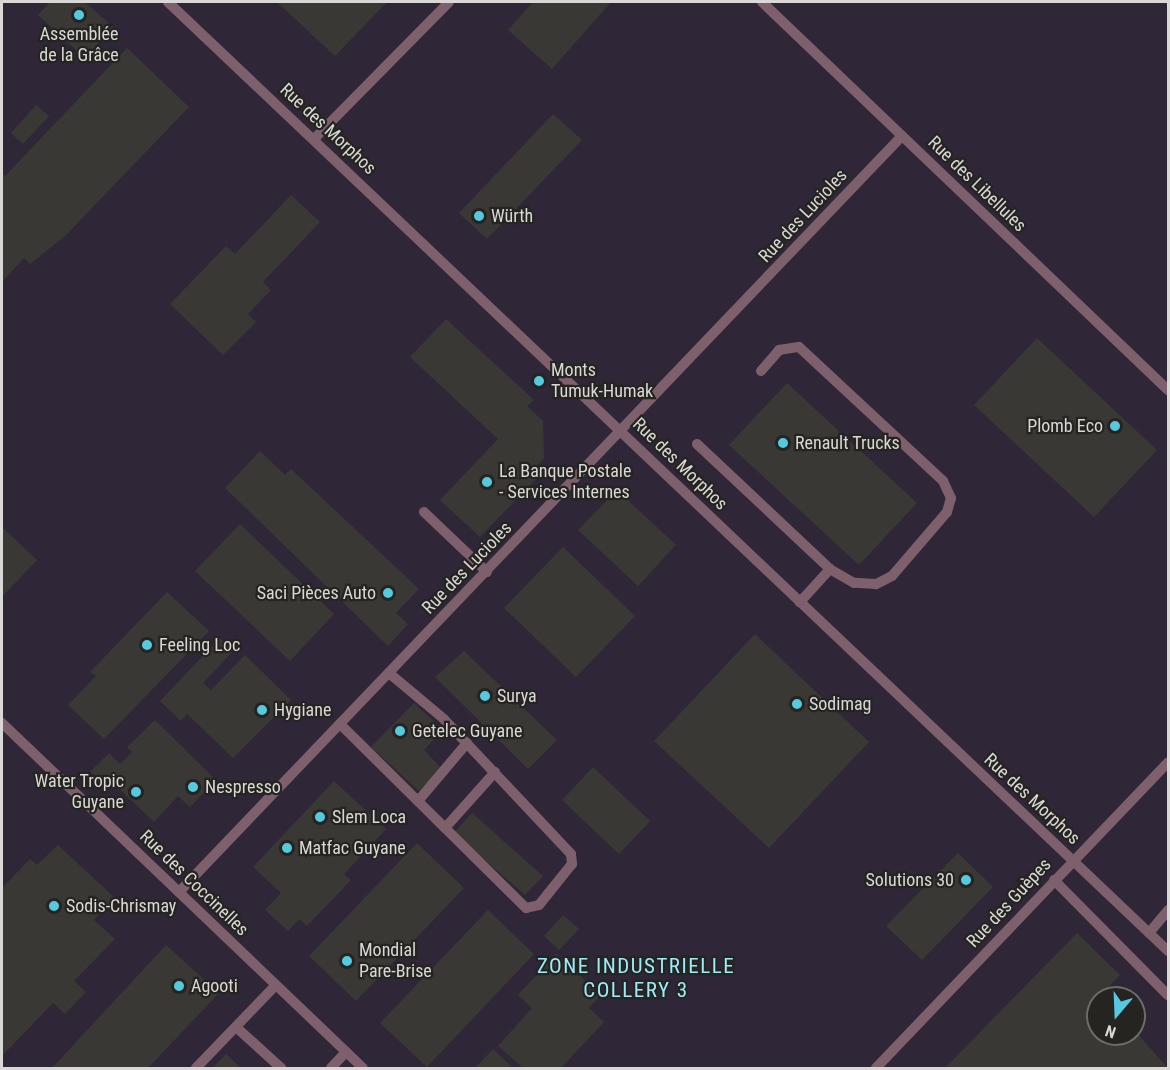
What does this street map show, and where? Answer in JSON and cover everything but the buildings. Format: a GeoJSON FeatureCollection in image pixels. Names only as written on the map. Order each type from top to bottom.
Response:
{"type":"FeatureCollection","features":[{"type":"Feature","properties":{"kind":"lane","name":"Rue des Morphos"},"geometry":{"type":"LineString","coordinates":[[168,2],[1168,951]]}},
{"type":"Feature","properties":{"kind":"lane"},"geometry":{"type":"LineString","coordinates":[[314,139],[449,2]]}},
{"type":"Feature","properties":{"kind":"lane","name":"Rue des Libellules"},"geometry":{"type":"LineString","coordinates":[[762,2],[1168,390]]}},
{"type":"Feature","properties":{"kind":"lane","name":"Rue des Lucioles"},"geometry":{"type":"LineString","coordinates":[[179,892],[902,136]]}},
{"type":"Feature","properties":{"kind":"lane"},"geometry":{"type":"LineString","coordinates":[[697,444],[830,569],[854,582],[876,584],[892,576],[947,512],[951,498],[943,481],[799,347],[779,350],[761,371]]}},
{"type":"Feature","properties":{"kind":"lane"},"geometry":{"type":"LineString","coordinates":[[424,512],[487,572]]}},
{"type":"Feature","properties":{"kind":"lane"},"geometry":{"type":"LineString","coordinates":[[800,602],[830,569]]}},
{"type":"Feature","properties":{"kind":"lane"},"geometry":{"type":"LineString","coordinates":[[340,724],[526,908],[539,905],[572,864],[571,854],[467,743],[389,673]]}},
{"type":"Feature","properties":{"kind":"lane","name":"Rue des Coccinelles"},"geometry":{"type":"LineString","coordinates":[[2,723],[363,1068]]}},
{"type":"Feature","properties":{"kind":"lane"},"geometry":{"type":"LineString","coordinates":[[418,801],[467,743]]}},
{"type":"Feature","properties":{"kind":"lane","name":"Rue des Guèpes"},"geometry":{"type":"LineString","coordinates":[[876,1068],[1168,762]]}},
{"type":"Feature","properties":{"kind":"lane"},"geometry":{"type":"LineString","coordinates":[[445,828],[495,772]]}},
{"type":"Feature","properties":{"kind":"lane"},"geometry":{"type":"LineString","coordinates":[[1054,880],[1168,995]]}},
{"type":"Feature","properties":{"kind":"lane"},"geometry":{"type":"LineString","coordinates":[[1149,933],[1168,910]]}},
{"type":"Feature","properties":{"kind":"lane"},"geometry":{"type":"LineString","coordinates":[[196,1068],[276,985]]}},
{"type":"Feature","properties":{"kind":"lane"},"geometry":{"type":"LineString","coordinates":[[236,1027],[281,1068]]}},
{"type":"Feature","properties":{"kind":"lane"},"geometry":{"type":"LineString","coordinates":[[331,1068],[346,1052]]}},
{"type":"Feature","properties":{"kind":"shaded area"},"geometry":{"type":"Polygon","coordinates":[[[2,2],[1168,2],[1168,1068],[2,1068],[2,2]]]}},
{"type":"Feature","properties":{"kind":"place","name":"Assemblée de la Grâce"},"geometry":{"type":"Point","coordinates":[79,15]}},
{"type":"Feature","properties":{"kind":"place","name":"Würth"},"geometry":{"type":"Point","coordinates":[479,216]}},
{"type":"Feature","properties":{"kind":"place","name":"Monts Tumuk-Humak"},"geometry":{"type":"Point","coordinates":[539,381]}},
{"type":"Feature","properties":{"kind":"place","name":"Plomb Eco"},"geometry":{"type":"Point","coordinates":[1115,426]}},
{"type":"Feature","properties":{"kind":"place","name":"Renault Trucks"},"geometry":{"type":"Point","coordinates":[783,443]}},
{"type":"Feature","properties":{"kind":"place","name":"La Banque Postale - Services Internes"},"geometry":{"type":"Point","coordinates":[487,482]}},
{"type":"Feature","properties":{"kind":"place","name":"Saci Pièces Auto"},"geometry":{"type":"Point","coordinates":[388,593]}},
{"type":"Feature","properties":{"kind":"place","name":"Feeling Loc"},"geometry":{"type":"Point","coordinates":[147,645]}},
{"type":"Feature","properties":{"kind":"place","name":"Surya"},"geometry":{"type":"Point","coordinates":[485,696]}},
{"type":"Feature","properties":{"kind":"place","name":"Sodimag"},"geometry":{"type":"Point","coordinates":[797,704]}},
{"type":"Feature","properties":{"kind":"place","name":"Hygiane"},"geometry":{"type":"Point","coordinates":[262,710]}},
{"type":"Feature","properties":{"kind":"place","name":"Getelec Guyane"},"geometry":{"type":"Point","coordinates":[400,731]}},
{"type":"Feature","properties":{"kind":"place","name":"Nespresso"},"geometry":{"type":"Point","coordinates":[193,787]}},
{"type":"Feature","properties":{"kind":"place","name":"Water Tropic Guyane"},"geometry":{"type":"Point","coordinates":[136,792]}},
{"type":"Feature","properties":{"kind":"place","name":"Slem Loca"},"geometry":{"type":"Point","coordinates":[320,817]}},
{"type":"Feature","properties":{"kind":"place","name":"Matfac Guyane"},"geometry":{"type":"Point","coordinates":[287,848]}},
{"type":"Feature","properties":{"kind":"place","name":"Solutions 30"},"geometry":{"type":"Point","coordinates":[966,880]}},
{"type":"Feature","properties":{"kind":"place","name":"Sodis-Chrismay"},"geometry":{"type":"Point","coordinates":[54,906]}},
{"type":"Feature","properties":{"kind":"place","name":"Mondial Pare-Brise"},"geometry":{"type":"Point","coordinates":[347,961]}},
{"type":"Feature","properties":{"kind":"place","name":"Agooti"},"geometry":{"type":"Point","coordinates":[179,986]}},
{"type":"Feature","properties":{"kind":"district","name":"ZONE INDUSTRIELLE COLLERY 3"},"geometry":{"type":"Point","coordinates":[636,978]}}]}
